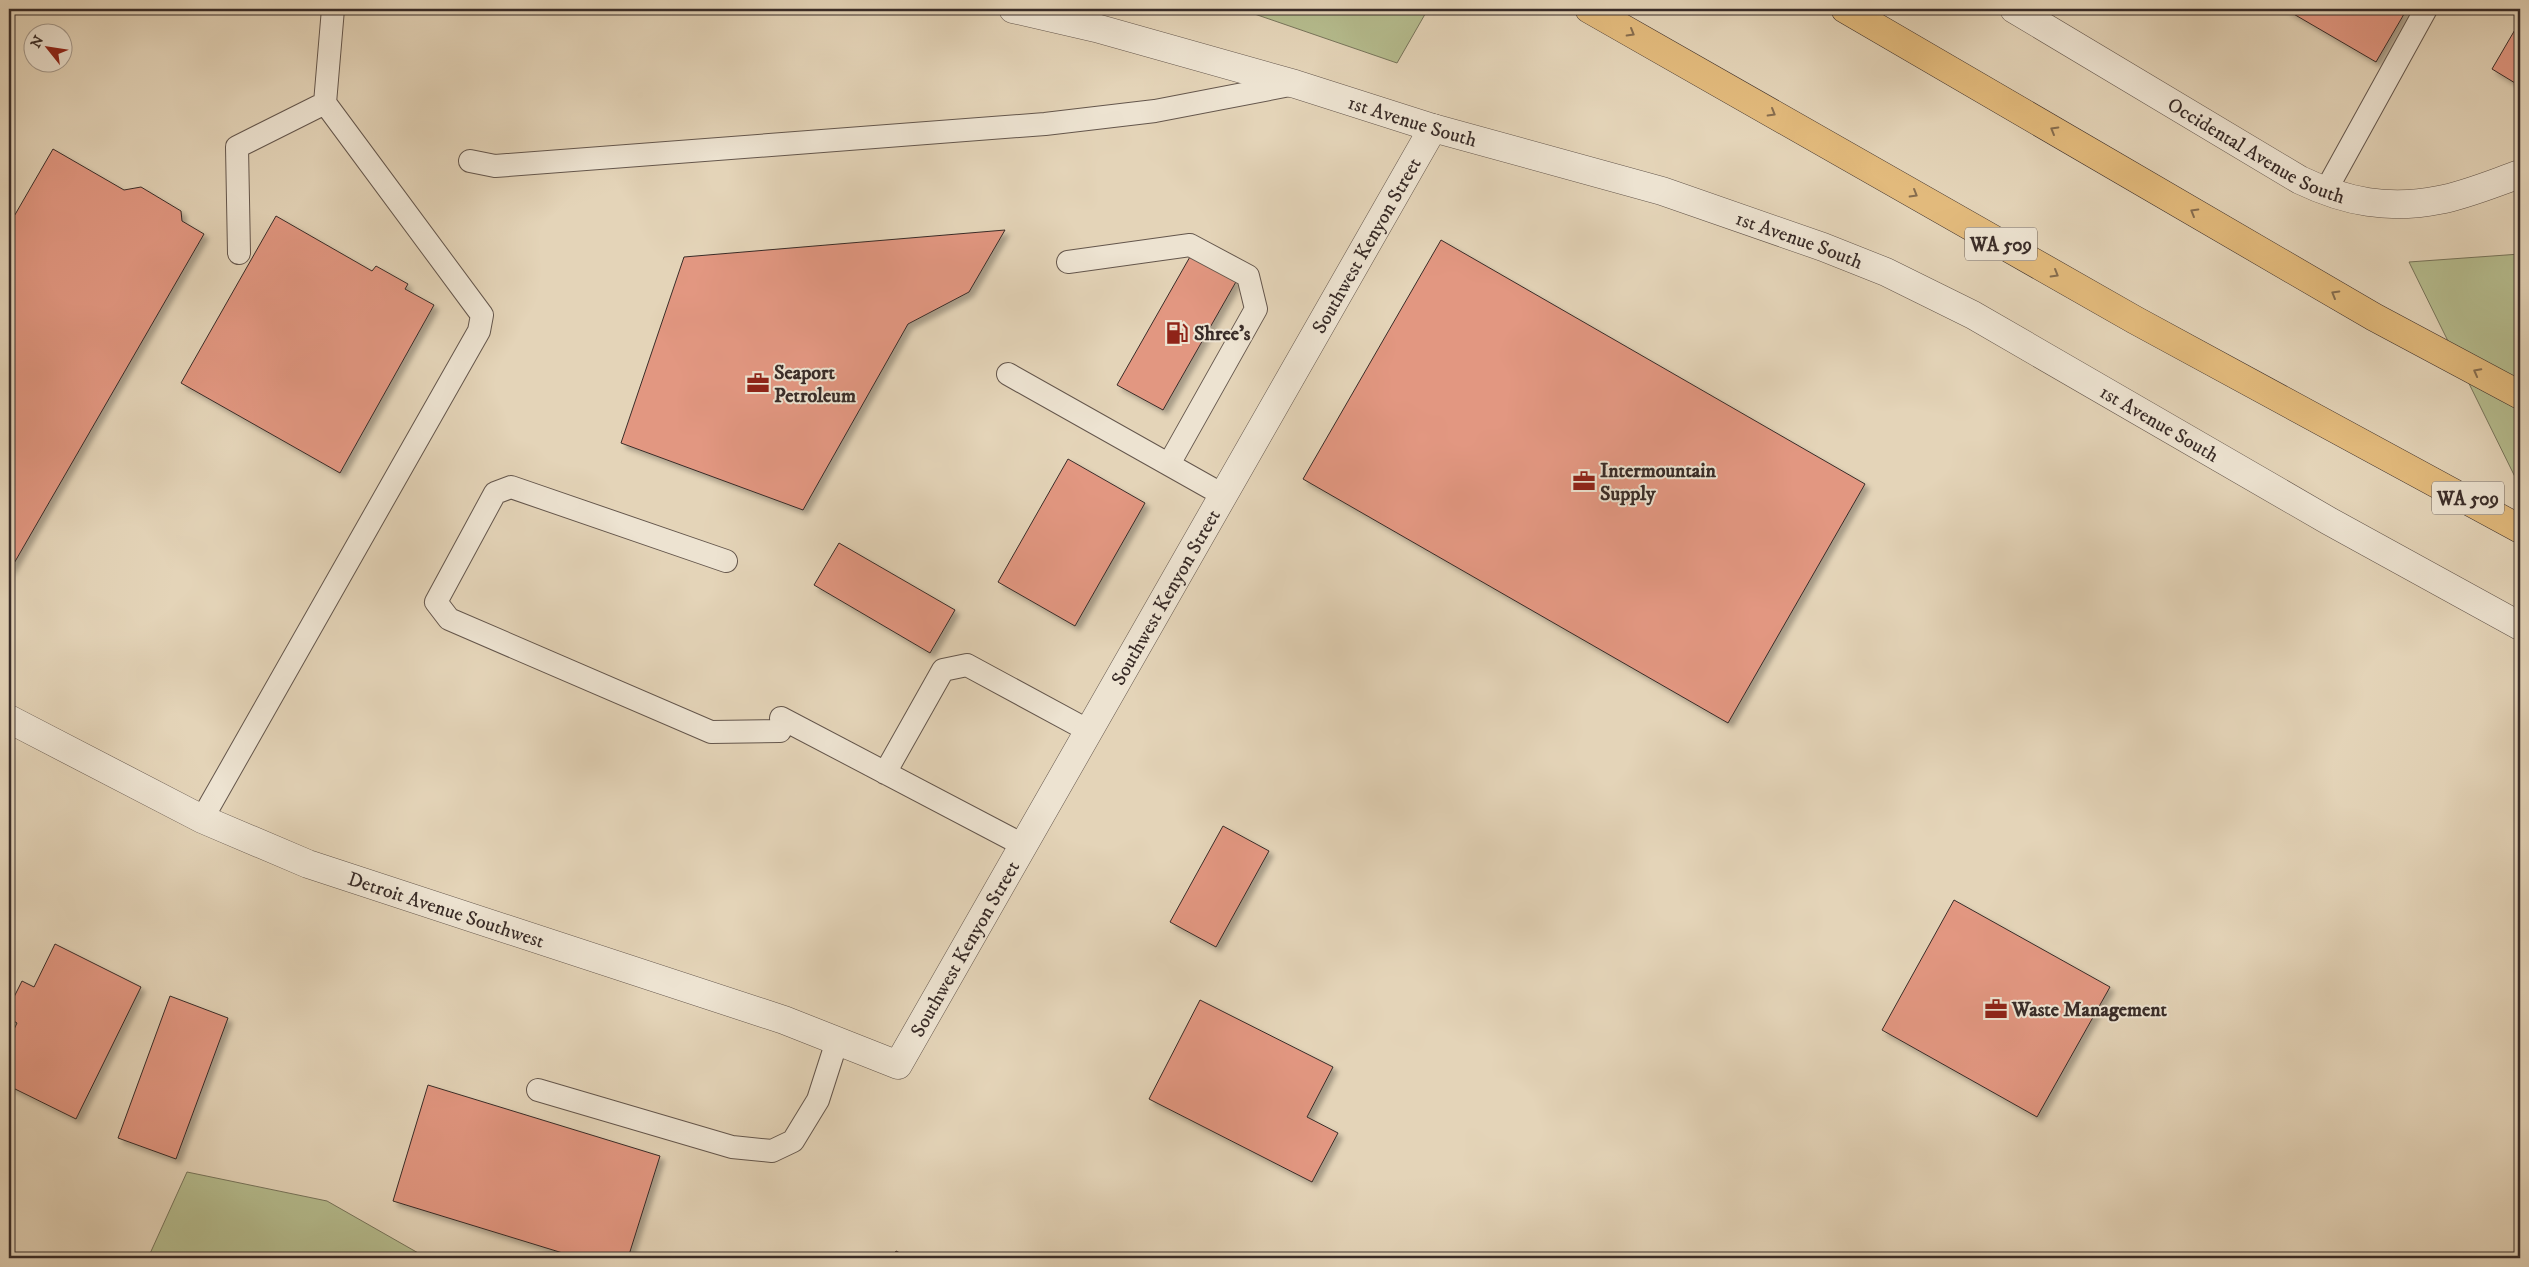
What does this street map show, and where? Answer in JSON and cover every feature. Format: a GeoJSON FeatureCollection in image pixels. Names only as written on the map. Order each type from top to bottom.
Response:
{"type":"FeatureCollection","features":[{"type":"Feature","properties":{"kind":"highway","name":"WA 509"},"geometry":{"type":"LineString","coordinates":[[1589,9],[2127,315],[2416,474],[2520,521]]}},
{"type":"Feature","properties":{"kind":"highway"},"geometry":{"type":"LineString","coordinates":[[1845,9],[2374,317],[2520,395]]}},
{"type":"Feature","properties":{"kind":"highway"},"geometry":{"type":"LineString","coordinates":[[2416,474],[2520,529]]}},
{"type":"Feature","properties":{"kind":"street","name":"1st Avenue South"},"geometry":{"type":"LineString","coordinates":[[1014,9],[1096,28],[1294,84],[1433,128],[1662,191],[1824,247],[1886,272],[1973,315],[2329,521],[2520,626]]}},
{"type":"Feature","properties":{"kind":"street","name":"Occidental Avenue South"},"geometry":{"type":"LineString","coordinates":[[2020,10],[2300,180],[2324,192],[2359,202],[2400,205],[2440,200],[2520,174]]}},
{"type":"Feature","properties":{"kind":"street","name":"Southwest Kenyon Street"},"geometry":{"type":"LineString","coordinates":[[898,1064],[1433,128]]}},
{"type":"Feature","properties":{"kind":"street","name":"Detroit Avenue Southwest"},"geometry":{"type":"LineString","coordinates":[[9,719],[202,819],[308,864],[784,1020],[898,1064]]}},
{"type":"Feature","properties":{"kind":"lane"},"geometry":{"type":"LineString","coordinates":[[202,819],[479,331],[482,315],[325,103],[333,9]]}},
{"type":"Feature","properties":{"kind":"lane"},"geometry":{"type":"LineString","coordinates":[[2324,192],[2426,9]]}},
{"type":"Feature","properties":{"kind":"lane"},"geometry":{"type":"LineString","coordinates":[[470,161],[495,166],[1045,124],[1155,111],[1294,84]]}},
{"type":"Feature","properties":{"kind":"lane"},"geometry":{"type":"LineString","coordinates":[[239,253],[237,147],[325,103]]}},
{"type":"Feature","properties":{"kind":"lane"},"geometry":{"type":"LineString","coordinates":[[1068,262],[1190,245],[1248,276],[1256,309],[1169,464]]}},
{"type":"Feature","properties":{"kind":"lane"},"geometry":{"type":"LineString","coordinates":[[1008,374],[1224,495]]}},
{"type":"Feature","properties":{"kind":"lane"},"geometry":{"type":"LineString","coordinates":[[726,561],[511,487],[495,493],[436,602],[449,619],[711,732],[781,724],[886,773],[1023,845]]}},
{"type":"Feature","properties":{"kind":"lane"},"geometry":{"type":"LineString","coordinates":[[886,773],[943,670],[967,665],[1089,731]]}},
{"type":"Feature","properties":{"kind":"lane"},"geometry":{"type":"LineString","coordinates":[[538,1090],[732,1147],[772,1151],[793,1141],[818,1100],[837,1041]]}},
{"type":"Feature","properties":{"kind":"green space"},"geometry":{"type":"Polygon","coordinates":[[[1240,9],[1428,9],[1397,63],[1240,9]]]}},
{"type":"Feature","properties":{"kind":"green space"},"geometry":{"type":"Polygon","coordinates":[[[2520,254],[2520,487],[2409,262],[2520,254]]]}},
{"type":"Feature","properties":{"kind":"green space"},"geometry":{"type":"Polygon","coordinates":[[[187,1172],[327,1201],[427,1258],[148,1258],[187,1172]]]}},
{"type":"Feature","properties":{"kind":"building"},"geometry":{"type":"Polygon","coordinates":[[[2285,9],[2407,9],[2376,62],[2285,9]]]}},
{"type":"Feature","properties":{"kind":"building"},"geometry":{"type":"Polygon","coordinates":[[[2516,28],[2520,31],[2520,86],[2492,69],[2516,28]]]}},
{"type":"Feature","properties":{"kind":"building"},"geometry":{"type":"Polygon","coordinates":[[[53,149],[124,190],[141,187],[181,211],[182,221],[204,234],[9,572],[9,225],[53,149]]]}},
{"type":"Feature","properties":{"kind":"building"},"geometry":{"type":"Polygon","coordinates":[[[276,216],[372,271],[376,266],[408,284],[405,289],[434,305],[340,473],[181,383],[276,216]]]}},
{"type":"Feature","properties":{"kind":"building","name":"Seaport Petroleum"},"geometry":{"type":"Polygon","coordinates":[[[1005,230],[969,292],[908,324],[803,510],[621,443],[684,257],[1005,230]]]}},
{"type":"Feature","properties":{"kind":"building","name":"Intermountain Supply"},"geometry":{"type":"Polygon","coordinates":[[[1441,240],[1865,484],[1728,723],[1303,479],[1441,240]]]}},
{"type":"Feature","properties":{"kind":"building","name":"Shree's"},"geometry":{"type":"Polygon","coordinates":[[[1191,255],[1237,280],[1163,410],[1117,385],[1191,255]]]}},
{"type":"Feature","properties":{"kind":"building"},"geometry":{"type":"Polygon","coordinates":[[[1068,459],[1145,503],[1075,626],[998,582],[1068,459]]]}},
{"type":"Feature","properties":{"kind":"building"},"geometry":{"type":"Polygon","coordinates":[[[839,543],[955,610],[930,653],[814,585],[839,543]]]}},
{"type":"Feature","properties":{"kind":"building"},"geometry":{"type":"Polygon","coordinates":[[[1223,826],[1269,851],[1216,947],[1170,922],[1223,826]]]}},
{"type":"Feature","properties":{"kind":"building","name":"Waste Management"},"geometry":{"type":"Polygon","coordinates":[[[1954,900],[2110,987],[2037,1117],[1882,1030],[1954,900]]]}},
{"type":"Feature","properties":{"kind":"building"},"geometry":{"type":"Polygon","coordinates":[[[55,944],[141,987],[76,1119],[9,1086],[9,1040],[17,1023],[9,1018],[9,1007],[22,981],[34,987],[55,944]]]}},
{"type":"Feature","properties":{"kind":"building"},"geometry":{"type":"Polygon","coordinates":[[[170,996],[228,1018],[176,1159],[118,1138],[170,996]]]}},
{"type":"Feature","properties":{"kind":"building"},"geometry":{"type":"Polygon","coordinates":[[[1200,1000],[1333,1067],[1307,1117],[1338,1133],[1312,1182],[1149,1099],[1200,1000]]]}},
{"type":"Feature","properties":{"kind":"building"},"geometry":{"type":"Polygon","coordinates":[[[428,1085],[660,1156],[628,1258],[579,1258],[393,1201],[428,1085]]]}},
{"type":"Feature","properties":{"kind":"building"},"geometry":{"type":"Polygon","coordinates":[[[896,1251],[910,1258],[892,1258],[896,1251]]]}},
{"type":"Feature","properties":{"kind":"place","name":"Shree's"},"geometry":{"type":"Point","coordinates":[1177,333]}},
{"type":"Feature","properties":{"kind":"place","name":"Seaport Petroleum"},"geometry":{"type":"Point","coordinates":[758,383]}},
{"type":"Feature","properties":{"kind":"place","name":"Intermountain Supply"},"geometry":{"type":"Point","coordinates":[1584,481]}},
{"type":"Feature","properties":{"kind":"place","name":"Waste Management"},"geometry":{"type":"Point","coordinates":[1996,1009]}}]}
